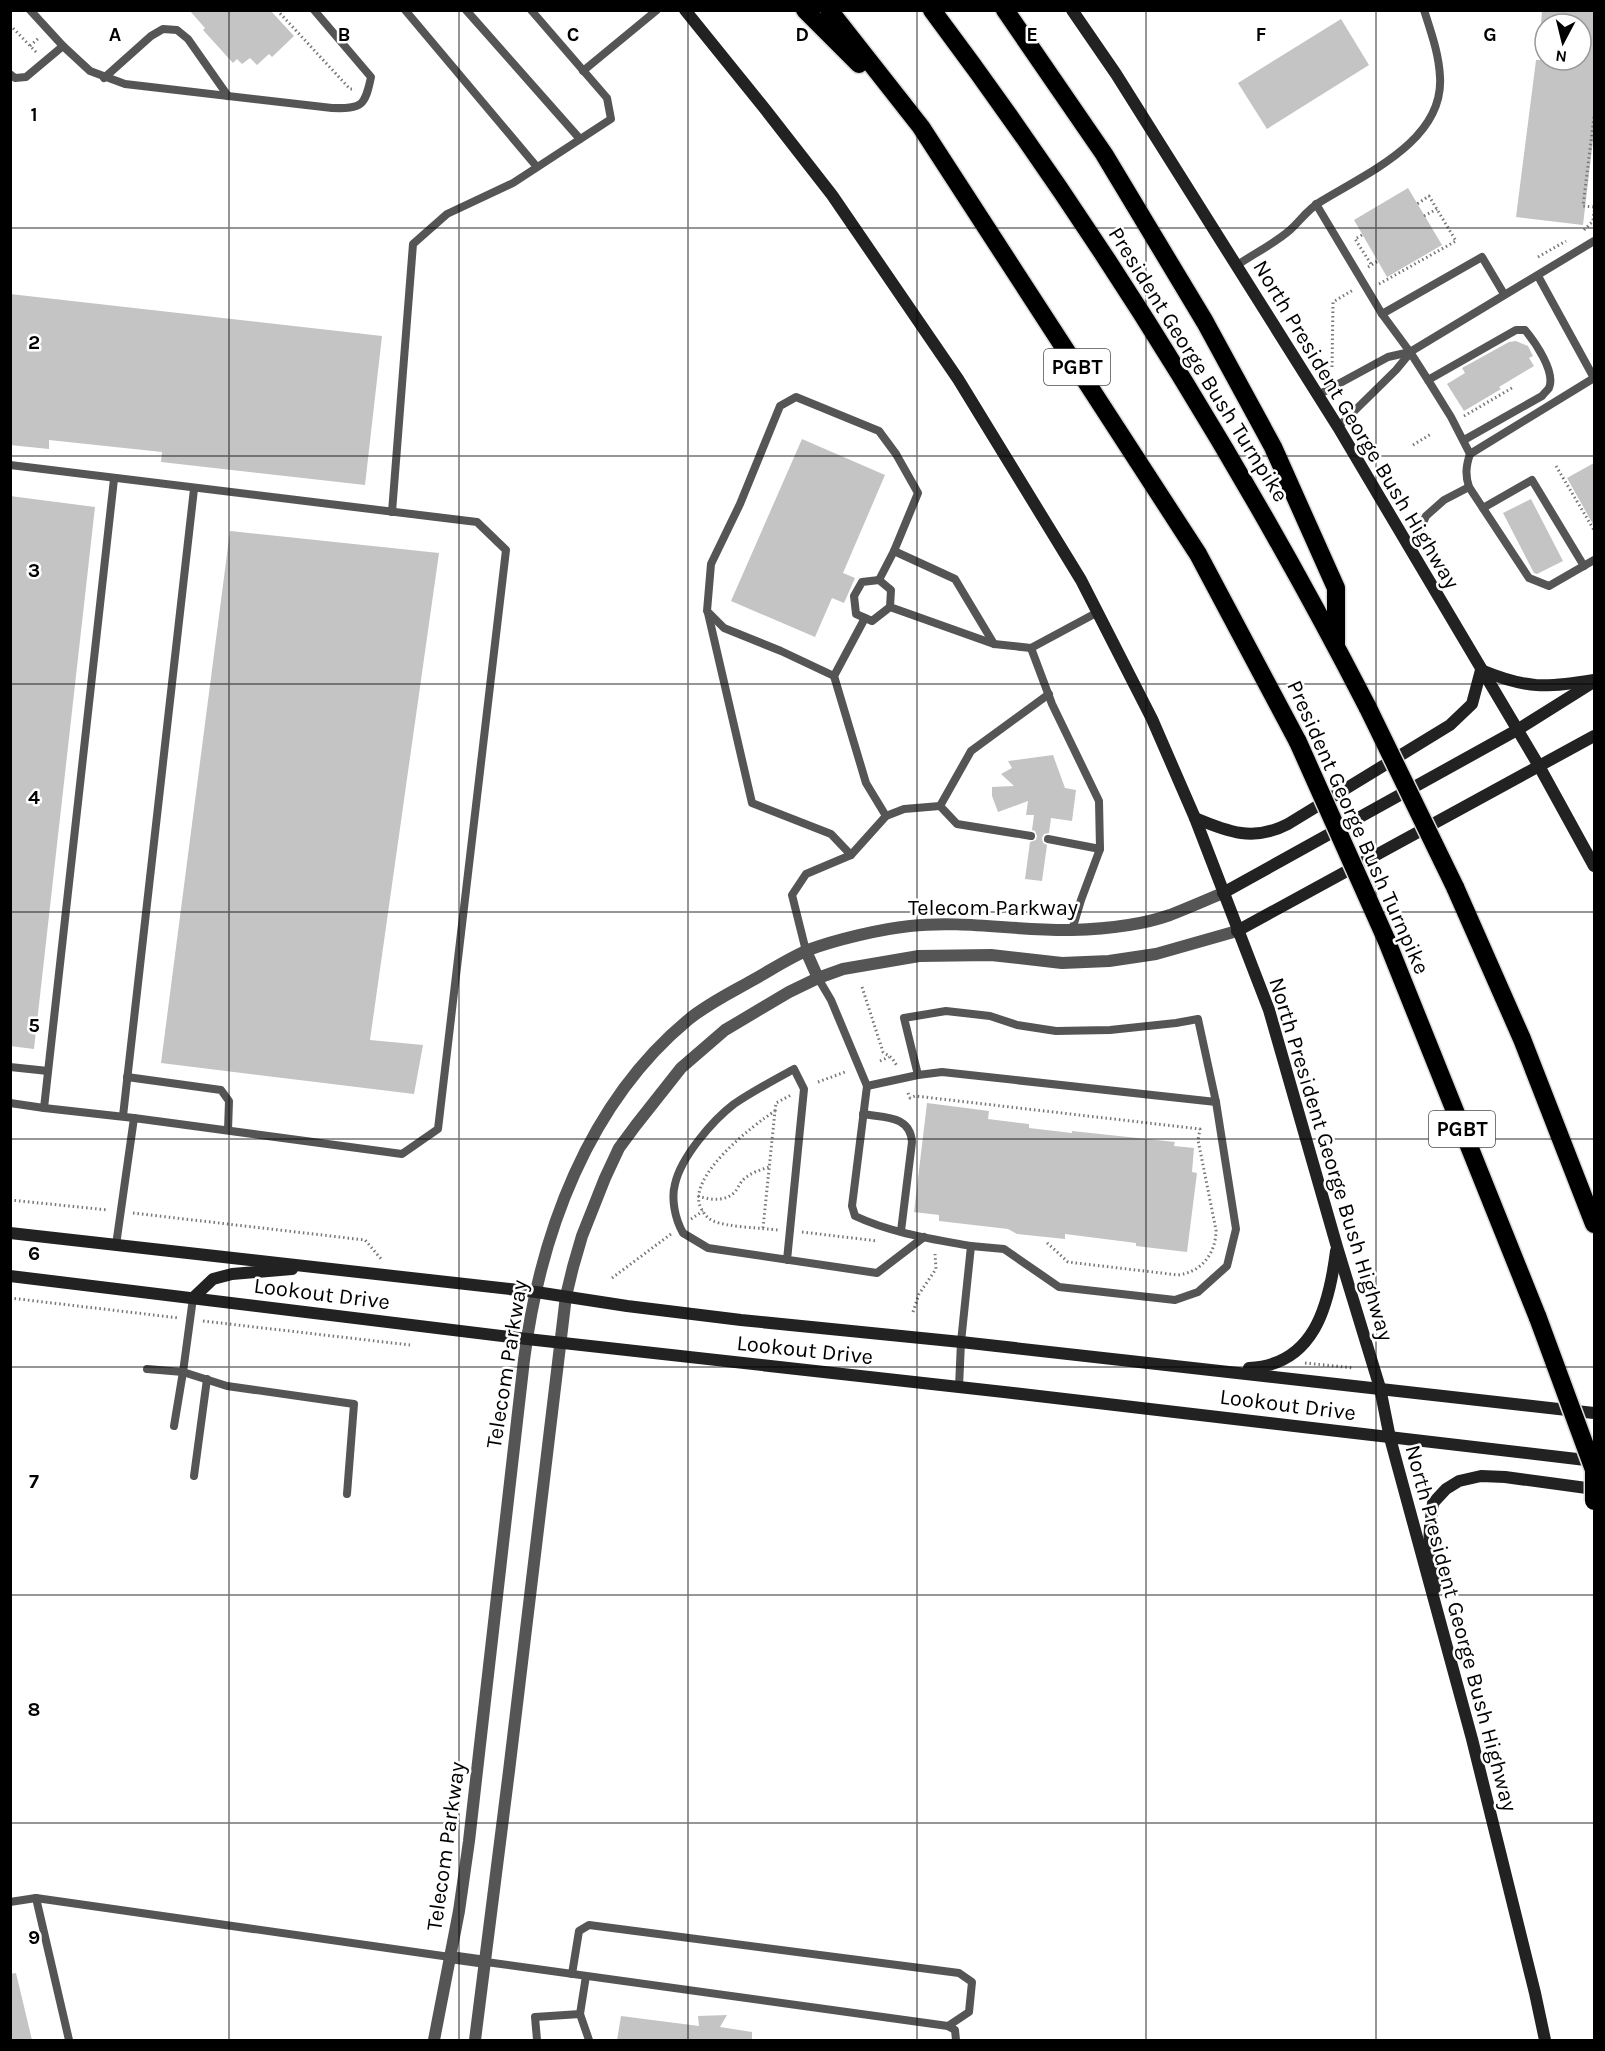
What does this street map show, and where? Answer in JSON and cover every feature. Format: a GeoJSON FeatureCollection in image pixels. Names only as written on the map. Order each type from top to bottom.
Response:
{"type":"FeatureCollection","features":[{"type":"Feature","properties":{"kind":"highway"},"geometry":{"type":"LineString","coordinates":[[805,10],[921,127]]}},
{"type":"Feature","properties":{"kind":"highway","name":"President George Bush Turnpike"},"geometry":{"type":"LineString","coordinates":[[828,10],[921,127],[1198,554],[1298,742],[1386,939],[1539,1318],[1594,1471],[1594,1501]]}},
{"type":"Feature","properties":{"kind":"highway","name":"President George Bush Turnpike"},"geometry":{"type":"LineString","coordinates":[[932,10],[1035,153],[1144,316],[1244,479],[1336,646],[1455,887],[1522,1039],[1594,1224]]}},
{"type":"Feature","properties":{"kind":"highway"},"geometry":{"type":"LineString","coordinates":[[1005,10],[1104,154],[1205,322],[1273,447],[1336,588],[1336,646]]}},
{"type":"Feature","properties":{"kind":"main road","name":"North President George Bush Highway"},"geometry":{"type":"LineString","coordinates":[[685,10],[839,205],[958,379],[1082,580],[1152,718],[1195,818],[1269,1010],[1380,1388],[1390,1438],[1472,1739],[1545,2040]]}},
{"type":"Feature","properties":{"kind":"main road","name":"North President George Bush Highway"},"geometry":{"type":"LineString","coordinates":[[1072,10],[1116,74],[1318,394],[1539,766],[1594,866]]}},
{"type":"Feature","properties":{"kind":"main road"},"geometry":{"type":"LineString","coordinates":[[1195,818],[1226,831],[1272,833],[1280,829],[1450,725],[1472,704],[1481,670],[1507,681],[1530,686],[1594,681]]}},
{"type":"Feature","properties":{"kind":"main road","name":"Telecom Parkway"},"geometry":{"type":"LineString","coordinates":[[1223,893],[1517,730],[1594,681]]}},
{"type":"Feature","properties":{"kind":"main road"},"geometry":{"type":"LineString","coordinates":[[1237,931],[1594,736]]}},
{"type":"Feature","properties":{"kind":"main road","name":"Lookout Drive"},"geometry":{"type":"LineString","coordinates":[[10,1233],[536,1292],[741,1320],[961,1342],[1594,1413]]}},
{"type":"Feature","properties":{"kind":"main road"},"geometry":{"type":"LineString","coordinates":[[1213,1370],[1258,1368],[1278,1364],[1308,1340],[1324,1309],[1337,1247]]}},
{"type":"Feature","properties":{"kind":"main road"},"geometry":{"type":"LineString","coordinates":[[193,1298],[213,1278],[232,1274],[314,1267]]}},
{"type":"Feature","properties":{"kind":"main road","name":"Lookout Drive"},"geometry":{"type":"LineString","coordinates":[[10,1275],[561,1343],[1594,1461]]}},
{"type":"Feature","properties":{"kind":"main road"},"geometry":{"type":"LineString","coordinates":[[1435,1600],[1436,1573],[1429,1547],[1430,1526],[1433,1503],[1446,1489],[1459,1481],[1481,1476],[1594,1489]]}},
{"type":"Feature","properties":{"kind":"street","name":"Telecom Parkway"},"geometry":{"type":"LineString","coordinates":[[434,2040],[459,1911],[469,1841],[527,1339],[552,1230],[575,1173],[598,1126],[630,1080],[689,1019],[806,951],[842,940],[909,926],[957,925],[1072,930],[1129,925],[1168,915],[1223,893]]}},
{"type":"Feature","properties":{"kind":"street"},"geometry":{"type":"LineString","coordinates":[[475,2040],[566,1296],[582,1236],[619,1148],[681,1068],[725,1030],[789,992],[843,969],[919,956],[991,955],[1062,963],[1109,961],[1156,954],[1237,931]]}},
{"type":"Feature","properties":{"kind":"street"},"geometry":{"type":"LineString","coordinates":[[806,951],[818,978]]}},
{"type":"Feature","properties":{"kind":"street"},"geometry":{"type":"LineString","coordinates":[[450,1957],[486,1962]]}},
{"type":"Feature","properties":{"kind":"lane"},"geometry":{"type":"LineString","coordinates":[[30,10],[90,71],[104,78],[125,84],[352,109],[362,103],[368,94],[371,77],[314,10]]}},
{"type":"Feature","properties":{"kind":"lane"},"geometry":{"type":"LineString","coordinates":[[405,10],[537,167]]}},
{"type":"Feature","properties":{"kind":"lane"},"geometry":{"type":"LineString","coordinates":[[466,10],[580,139]]}},
{"type":"Feature","properties":{"kind":"lane"},"geometry":{"type":"LineString","coordinates":[[392,512],[413,244],[447,214],[513,183],[611,118],[607,98],[531,10]]}},
{"type":"Feature","properties":{"kind":"lane"},"geometry":{"type":"LineString","coordinates":[[583,71],[657,10]]}},
{"type":"Feature","properties":{"kind":"lane"},"geometry":{"type":"LineString","coordinates":[[1236,266],[1288,232],[1316,204],[1401,152],[1423,131],[1439,94],[1440,80],[1436,48],[1424,10]]}},
{"type":"Feature","properties":{"kind":"lane"},"geometry":{"type":"LineString","coordinates":[[104,78],[152,36],[163,29],[177,30],[188,39],[228,96]]}},
{"type":"Feature","properties":{"kind":"lane"},"geometry":{"type":"LineString","coordinates":[[12,76],[26,77],[63,46]]}},
{"type":"Feature","properties":{"kind":"lane"},"geometry":{"type":"LineString","coordinates":[[1316,204],[1382,314],[1428,380],[1470,454]]}},
{"type":"Feature","properties":{"kind":"lane"},"geometry":{"type":"LineString","coordinates":[[1318,394],[1388,357],[1410,352],[1594,241]]}},
{"type":"Feature","properties":{"kind":"lane"},"geometry":{"type":"LineString","coordinates":[[1382,314],[1482,257],[1504,294]]}},
{"type":"Feature","properties":{"kind":"lane"},"geometry":{"type":"LineString","coordinates":[[1538,276],[1594,378],[1470,454],[1466,464],[1466,477],[1483,508],[1529,578],[1549,586],[1594,560]]}},
{"type":"Feature","properties":{"kind":"lane"},"geometry":{"type":"LineString","coordinates":[[1428,380],[1516,330],[1525,330],[1547,364],[1549,387],[1542,396],[1464,440]]}},
{"type":"Feature","properties":{"kind":"lane"},"geometry":{"type":"LineString","coordinates":[[1338,427],[1396,370],[1410,352]]}},
{"type":"Feature","properties":{"kind":"lane"},"geometry":{"type":"LineString","coordinates":[[851,855],[831,834],[752,803],[707,611],[711,564],[740,504],[780,406],[796,397],[879,430],[896,454],[918,493],[894,551],[879,580]]}},
{"type":"Feature","properties":{"kind":"lane"},"geometry":{"type":"LineString","coordinates":[[10,465],[477,522],[506,550],[438,1129],[402,1154],[10,1103]]}},
{"type":"Feature","properties":{"kind":"lane"},"geometry":{"type":"LineString","coordinates":[[44,1108],[114,479]]}},
{"type":"Feature","properties":{"kind":"lane"},"geometry":{"type":"LineString","coordinates":[[1483,508],[1532,480],[1584,566]]}},
{"type":"Feature","properties":{"kind":"lane"},"geometry":{"type":"LineString","coordinates":[[1410,551],[1426,516],[1444,500],[1470,486]]}},
{"type":"Feature","properties":{"kind":"lane"},"geometry":{"type":"LineString","coordinates":[[123,1116],[194,489]]}},
{"type":"Feature","properties":{"kind":"lane"},"geometry":{"type":"LineString","coordinates":[[894,551],[956,579],[994,644]]}},
{"type":"Feature","properties":{"kind":"lane"},"geometry":{"type":"LineString","coordinates":[[879,580],[891,590],[890,607],[872,621],[856,614],[854,596],[862,582],[879,580]]}},
{"type":"Feature","properties":{"kind":"lane"},"geometry":{"type":"LineString","coordinates":[[890,607],[994,644],[1031,648],[1098,612]]}},
{"type":"Feature","properties":{"kind":"lane"},"geometry":{"type":"LineString","coordinates":[[707,611],[724,628],[834,676]]}},
{"type":"Feature","properties":{"kind":"lane"},"geometry":{"type":"LineString","coordinates":[[865,618],[834,676],[866,783],[886,816]]}},
{"type":"Feature","properties":{"kind":"lane"},"geometry":{"type":"LineString","coordinates":[[1031,648],[1049,694],[1099,801],[1100,849],[1072,930]]}},
{"type":"Feature","properties":{"kind":"lane"},"geometry":{"type":"LineString","coordinates":[[940,806],[971,751],[1049,694]]}},
{"type":"Feature","properties":{"kind":"lane"},"geometry":{"type":"LineString","coordinates":[[806,951],[792,895],[806,874],[851,855],[886,816],[904,808],[940,806],[957,824],[1031,836]]}},
{"type":"Feature","properties":{"kind":"lane"},"geometry":{"type":"LineString","coordinates":[[1048,839],[1100,849]]}},
{"type":"Feature","properties":{"kind":"lane"},"geometry":{"type":"LineString","coordinates":[[818,978],[831,1000],[867,1086],[852,1206],[855,1216],[870,1223],[924,1237],[971,1246],[1004,1249],[1059,1287],[1175,1300],[1198,1292],[1227,1266],[1236,1229],[1216,1102],[1198,1019],[1110,1030],[1056,1030],[1017,1025],[990,1016],[946,1011],[904,1018],[918,1075]]}},
{"type":"Feature","properties":{"kind":"lane"},"geometry":{"type":"LineString","coordinates":[[10,1067],[48,1071]]}},
{"type":"Feature","properties":{"kind":"lane"},"geometry":{"type":"LineString","coordinates":[[787,1260],[804,1089],[794,1069],[734,1104],[714,1123],[689,1153],[675,1183],[674,1204],[682,1233],[708,1248],[787,1260],[877,1273],[924,1237]]}},
{"type":"Feature","properties":{"kind":"lane"},"geometry":{"type":"LineString","coordinates":[[867,1086],[942,1072],[1216,1102]]}},
{"type":"Feature","properties":{"kind":"lane"},"geometry":{"type":"LineString","coordinates":[[127,1077],[221,1090],[229,1101],[228,1130]]}},
{"type":"Feature","properties":{"kind":"lane"},"geometry":{"type":"LineString","coordinates":[[863,1114],[899,1120],[912,1132],[901,1231]]}},
{"type":"Feature","properties":{"kind":"lane"},"geometry":{"type":"LineString","coordinates":[[116,1245],[134,1118]]}},
{"type":"Feature","properties":{"kind":"lane"},"geometry":{"type":"LineString","coordinates":[[959,1387],[961,1342],[971,1246]]}},
{"type":"Feature","properties":{"kind":"lane"},"geometry":{"type":"LineString","coordinates":[[174,1426],[193,1298]]}},
{"type":"Feature","properties":{"kind":"lane"},"geometry":{"type":"LineString","coordinates":[[147,1369],[183,1372],[227,1386],[354,1404],[347,1494]]}},
{"type":"Feature","properties":{"kind":"lane"},"geometry":{"type":"LineString","coordinates":[[194,1476],[207,1379]]}},
{"type":"Feature","properties":{"kind":"lane"},"geometry":{"type":"LineString","coordinates":[[36,1898],[69,2040]]}},
{"type":"Feature","properties":{"kind":"lane"},"geometry":{"type":"LineString","coordinates":[[10,1902],[36,1898],[450,1957]]}},
{"type":"Feature","properties":{"kind":"lane"},"geometry":{"type":"LineString","coordinates":[[572,1974],[579,1931],[590,1925],[958,1973],[972,1982],[969,2012],[948,2026]]}},
{"type":"Feature","properties":{"kind":"lane"},"geometry":{"type":"LineString","coordinates":[[486,1962],[948,2026],[955,2030],[956,2040]]}},
{"type":"Feature","properties":{"kind":"lane"},"geometry":{"type":"LineString","coordinates":[[586,1976],[580,2014],[590,2040]]}},
{"type":"Feature","properties":{"kind":"lane"},"geometry":{"type":"LineString","coordinates":[[537,2040],[535,2017],[580,2014]]}},
{"type":"Feature","properties":{"kind":"path"},"geometry":{"type":"LineString","coordinates":[[277,10],[350,89],[369,87]]}},
{"type":"Feature","properties":{"kind":"path"},"geometry":{"type":"LineString","coordinates":[[10,25],[45,62]]}},
{"type":"Feature","properties":{"kind":"path"},"geometry":{"type":"LineString","coordinates":[[1584,230],[1593,221],[1594,209],[1583,206],[1594,117]]}},
{"type":"Feature","properties":{"kind":"path"},"geometry":{"type":"LineString","coordinates":[[1374,278],[1378,285],[1456,242],[1429,196],[1417,204]]}},
{"type":"Feature","properties":{"kind":"path"},"geometry":{"type":"LineString","coordinates":[[1424,216],[1437,209]]}},
{"type":"Feature","properties":{"kind":"path"},"geometry":{"type":"LineString","coordinates":[[1362,235],[1355,239],[1371,264]]}},
{"type":"Feature","properties":{"kind":"path"},"geometry":{"type":"LineString","coordinates":[[1538,257],[1575,236]]}},
{"type":"Feature","properties":{"kind":"path"},"geometry":{"type":"LineString","coordinates":[[1371,272],[1367,266],[1378,261]]}},
{"type":"Feature","properties":{"kind":"path"},"geometry":{"type":"LineString","coordinates":[[1332,366],[1333,302],[1354,289]]}},
{"type":"Feature","properties":{"kind":"path"},"geometry":{"type":"LineString","coordinates":[[1462,417],[1512,388]]}},
{"type":"Feature","properties":{"kind":"path"},"geometry":{"type":"LineString","coordinates":[[1413,445],[1431,434]]}},
{"type":"Feature","properties":{"kind":"path"},"geometry":{"type":"LineString","coordinates":[[1556,466],[1594,530]]}},
{"type":"Feature","properties":{"kind":"path"},"geometry":{"type":"LineString","coordinates":[[862,987],[883,1052],[890,1056],[898,1067]]}},
{"type":"Feature","properties":{"kind":"path"},"geometry":{"type":"LineString","coordinates":[[880,1061],[890,1056]]}},
{"type":"Feature","properties":{"kind":"path"},"geometry":{"type":"LineString","coordinates":[[818,1082],[844,1072]]}},
{"type":"Feature","properties":{"kind":"path"},"geometry":{"type":"LineString","coordinates":[[908,1093],[910,1098],[915,1096],[1200,1129],[1198,1140],[1216,1238],[1209,1256],[1195,1270],[1178,1275],[1068,1262],[1045,1241]]}},
{"type":"Feature","properties":{"kind":"path"},"geometry":{"type":"LineString","coordinates":[[763,1228],[776,1103],[791,1095]]}},
{"type":"Feature","properties":{"kind":"path"},"geometry":{"type":"LineString","coordinates":[[775,1111],[753,1126],[726,1152],[703,1181],[698,1196],[699,1204],[712,1221],[779,1230]]}},
{"type":"Feature","properties":{"kind":"path"},"geometry":{"type":"LineString","coordinates":[[698,1196],[712,1200],[725,1198],[734,1193],[742,1180],[750,1174],[769,1167]]}},
{"type":"Feature","properties":{"kind":"path"},"geometry":{"type":"LineString","coordinates":[[10,1200],[105,1210]]}},
{"type":"Feature","properties":{"kind":"path"},"geometry":{"type":"LineString","coordinates":[[689,1221],[703,1211]]}},
{"type":"Feature","properties":{"kind":"path"},"geometry":{"type":"LineString","coordinates":[[137,1214],[365,1240],[383,1262]]}},
{"type":"Feature","properties":{"kind":"path"},"geometry":{"type":"LineString","coordinates":[[800,1232],[878,1241]]}},
{"type":"Feature","properties":{"kind":"path"},"geometry":{"type":"LineString","coordinates":[[612,1278],[672,1234]]}},
{"type":"Feature","properties":{"kind":"path"},"geometry":{"type":"LineString","coordinates":[[913,1312],[919,1294],[936,1269],[935,1254]]}},
{"type":"Feature","properties":{"kind":"path"},"geometry":{"type":"LineString","coordinates":[[10,1298],[174,1317]]}},
{"type":"Feature","properties":{"kind":"path"},"geometry":{"type":"LineString","coordinates":[[235,1324],[410,1345]]}},
{"type":"Feature","properties":{"kind":"path"},"geometry":{"type":"LineString","coordinates":[[1305,1363],[1354,1368]]}},
{"type":"Feature","properties":{"kind":"building"},"geometry":{"type":"Polygon","coordinates":[[[189,10],[270,10],[294,36],[272,57],[269,54],[257,65],[250,58],[242,64],[237,59],[233,63],[203,30],[205,28],[189,10]]]}},
{"type":"Feature","properties":{"kind":"building"},"geometry":{"type":"Polygon","coordinates":[[[1542,10],[1594,10],[1594,132],[1583,225],[1516,217],[1534,72],[1593,72],[1593,12],[1542,12],[1542,10]]]}},
{"type":"Feature","properties":{"kind":"building"},"geometry":{"type":"Polygon","coordinates":[[[1341,19],[1369,65],[1267,129],[1238,83],[1341,19]]]}},
{"type":"Feature","properties":{"kind":"building"},"geometry":{"type":"Polygon","coordinates":[[[1408,188],[1442,245],[1387,277],[1354,220],[1408,188]]]}},
{"type":"Feature","properties":{"kind":"building"},"geometry":{"type":"Polygon","coordinates":[[[10,294],[382,336],[365,485],[161,462],[162,452],[49,440],[49,449],[10,445],[10,294]]]}},
{"type":"Feature","properties":{"kind":"building"},"geometry":{"type":"Polygon","coordinates":[[[1516,341],[1528,346],[1533,356],[1529,358],[1534,366],[1464,411],[1447,384],[1465,373],[1462,368],[1509,342],[1516,341]]]}},
{"type":"Feature","properties":{"kind":"building"},"geometry":{"type":"Polygon","coordinates":[[[802,439],[885,475],[843,573],[855,578],[844,603],[832,598],[815,637],[731,601],[802,439]]]}},
{"type":"Feature","properties":{"kind":"building"},"geometry":{"type":"Polygon","coordinates":[[[1594,463],[1594,526],[1567,478],[1594,463]]]}},
{"type":"Feature","properties":{"kind":"building"},"geometry":{"type":"Polygon","coordinates":[[[10,496],[95,507],[34,1049],[10,1046],[10,496]]]}},
{"type":"Feature","properties":{"kind":"building"},"geometry":{"type":"Polygon","coordinates":[[[1531,499],[1563,561],[1537,574],[1534,573],[1503,513],[1531,499]]]}},
{"type":"Feature","properties":{"kind":"building"},"geometry":{"type":"Polygon","coordinates":[[[230,531],[439,553],[370,1040],[423,1045],[414,1094],[161,1063],[230,531]]]}},
{"type":"Feature","properties":{"kind":"building"},"geometry":{"type":"Polygon","coordinates":[[[1053,755],[1065,788],[1076,790],[1072,821],[1051,818],[1049,833],[1044,834],[1042,838],[1043,843],[1047,845],[1042,881],[1025,879],[1030,842],[1036,840],[1037,836],[1032,830],[1034,815],[1026,815],[1028,801],[998,812],[992,796],[992,787],[1014,786],[1001,774],[1012,768],[1008,761],[1053,755]]]}},
{"type":"Feature","properties":{"kind":"building"},"geometry":{"type":"Polygon","coordinates":[[[927,1103],[989,1111],[988,1119],[1029,1124],[1029,1128],[1175,1142],[1174,1146],[1194,1148],[1192,1172],[1197,1173],[1187,1252],[1065,1234],[1065,1239],[1017,1234],[1008,1229],[939,1221],[939,1215],[914,1212],[927,1103]]]}},
{"type":"Feature","properties":{"kind":"building"},"geometry":{"type":"Polygon","coordinates":[[[16,1973],[32,2040],[10,2040],[10,1974],[16,1973]]]}},
{"type":"Feature","properties":{"kind":"building"},"geometry":{"type":"Polygon","coordinates":[[[727,2015],[720,2027],[752,2032],[752,2040],[617,2040],[621,2016],[699,2026],[698,2016],[727,2015]]]}}]}
